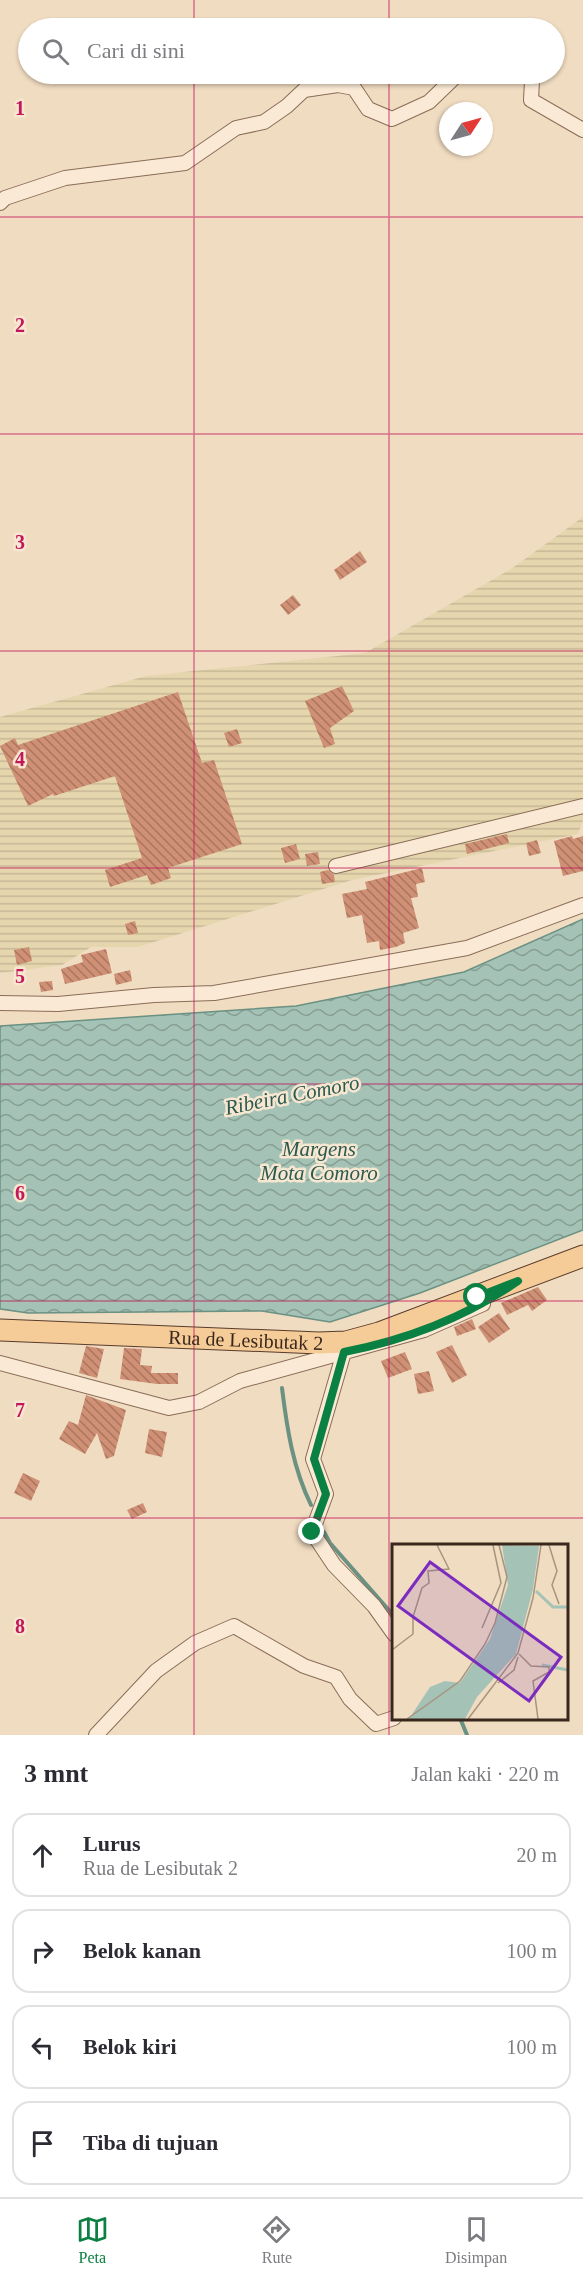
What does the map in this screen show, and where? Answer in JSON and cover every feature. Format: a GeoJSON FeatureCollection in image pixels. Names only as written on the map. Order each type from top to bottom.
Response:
{"type":"FeatureCollection","features":[{"type":"Feature","properties":{"kind":"main road","name":"Rua de Lesibutak 2"},"geometry":{"type":"LineString","coordinates":[[0,1330],[319,1343],[346,1342],[379,1333],[583,1256]]}},
{"type":"Feature","properties":{"kind":"street"},"geometry":{"type":"LineString","coordinates":[[0,203],[4,198],[65,178],[185,164],[236,128],[264,122],[287,106],[303,90],[338,85],[354,88],[368,109],[392,119],[429,102],[448,84]]}},
{"type":"Feature","properties":{"kind":"street"},"geometry":{"type":"LineString","coordinates":[[532,84],[531,100],[583,130]]}},
{"type":"Feature","properties":{"kind":"street"},"geometry":{"type":"LineString","coordinates":[[336,866],[583,806]]}},
{"type":"Feature","properties":{"kind":"street"},"geometry":{"type":"LineString","coordinates":[[0,1003],[58,1004],[154,995],[214,993],[467,948],[583,905]]}},
{"type":"Feature","properties":{"kind":"street"},"geometry":{"type":"LineString","coordinates":[[0,1363],[169,1408],[199,1402],[240,1381],[344,1352],[379,1345],[424,1330],[488,1302],[518,1281]]}},
{"type":"Feature","properties":{"kind":"street"},"geometry":{"type":"LineString","coordinates":[[344,1352],[314,1459],[326,1494],[312,1532],[334,1565],[374,1606],[392,1631]]}},
{"type":"Feature","properties":{"kind":"street"},"geometry":{"type":"LineString","coordinates":[[96,1735],[156,1671],[195,1643],[234,1626],[304,1666],[336,1677],[350,1699],[376,1724],[392,1719]]}},
{"type":"Feature","properties":{"kind":"shaded area"},"geometry":{"type":"Polygon","coordinates":[[[583,517],[583,820],[578,834],[352,880],[138,947],[91,947],[62,965],[0,973],[0,717],[146,676],[365,653],[511,569],[583,517]]]}},
{"type":"Feature","properties":{"kind":"water","name":"Margens Mota Comoro"},"geometry":{"type":"Polygon","coordinates":[[[583,919],[583,1230],[420,1293],[330,1322],[262,1311],[28,1313],[0,1309],[0,1026],[296,1006],[464,972],[583,919]]]}},
{"type":"Feature","properties":{"kind":"building"},"geometry":{"type":"Polygon","coordinates":[[[360,551],[367,562],[340,580],[334,570],[360,551]]]}},
{"type":"Feature","properties":{"kind":"building"},"geometry":{"type":"Polygon","coordinates":[[[293,595],[301,605],[288,615],[280,605],[293,595]]]}},
{"type":"Feature","properties":{"kind":"building"},"geometry":{"type":"Polygon","coordinates":[[[342,686],[354,711],[330,728],[335,744],[324,748],[305,701],[342,686]]]}},
{"type":"Feature","properties":{"kind":"building"},"geometry":{"type":"Polygon","coordinates":[[[178,692],[202,763],[214,760],[242,844],[168,868],[171,878],[151,885],[147,875],[110,887],[105,870],[142,858],[115,776],[54,796],[53,794],[28,806],[0,746],[15,738],[18,745],[178,692]]]}},
{"type":"Feature","properties":{"kind":"building"},"geometry":{"type":"Polygon","coordinates":[[[237,729],[242,743],[229,747],[224,733],[237,729]]]}},
{"type":"Feature","properties":{"kind":"building"},"geometry":{"type":"Polygon","coordinates":[[[507,834],[509,843],[467,854],[465,844],[507,834]]]}},
{"type":"Feature","properties":{"kind":"building"},"geometry":{"type":"Polygon","coordinates":[[[572,836],[573,839],[583,836],[583,871],[563,876],[554,841],[572,836]]]}},
{"type":"Feature","properties":{"kind":"building"},"geometry":{"type":"Polygon","coordinates":[[[537,840],[541,853],[529,856],[526,843],[537,840]]]}},
{"type":"Feature","properties":{"kind":"building"},"geometry":{"type":"Polygon","coordinates":[[[296,844],[300,859],[285,863],[281,848],[296,844]]]}},
{"type":"Feature","properties":{"kind":"building"},"geometry":{"type":"Polygon","coordinates":[[[318,852],[320,864],[307,866],[305,854],[318,852]]]}},
{"type":"Feature","properties":{"kind":"building"},"geometry":{"type":"Polygon","coordinates":[[[422,868],[425,882],[416,884],[418,897],[411,898],[419,928],[403,933],[405,943],[396,947],[380,950],[379,941],[367,943],[362,915],[347,918],[342,894],[367,889],[365,882],[422,868]]]}},
{"type":"Feature","properties":{"kind":"building"},"geometry":{"type":"Polygon","coordinates":[[[328,870],[334,875],[335,882],[322,884],[320,872],[328,870]]]}},
{"type":"Feature","properties":{"kind":"building"},"geometry":{"type":"Polygon","coordinates":[[[135,921],[138,933],[128,935],[125,924],[135,921]]]}},
{"type":"Feature","properties":{"kind":"building"},"geometry":{"type":"Polygon","coordinates":[[[29,947],[32,961],[17,965],[14,950],[29,947]]]}},
{"type":"Feature","properties":{"kind":"building"},"geometry":{"type":"Polygon","coordinates":[[[106,949],[112,973],[65,984],[61,969],[83,962],[81,955],[106,949]]]}},
{"type":"Feature","properties":{"kind":"building"},"geometry":{"type":"Polygon","coordinates":[[[130,970],[132,981],[116,985],[114,974],[130,970]]]}},
{"type":"Feature","properties":{"kind":"building"},"geometry":{"type":"Polygon","coordinates":[[[52,981],[53,990],[41,992],[39,982],[52,981]]]}},
{"type":"Feature","properties":{"kind":"building"},"geometry":{"type":"Polygon","coordinates":[[[538,1287],[547,1300],[532,1311],[528,1305],[507,1315],[501,1303],[538,1287]]]}},
{"type":"Feature","properties":{"kind":"building"},"geometry":{"type":"Polygon","coordinates":[[[499,1313],[510,1329],[489,1343],[478,1327],[499,1313]]]}},
{"type":"Feature","properties":{"kind":"building"},"geometry":{"type":"Polygon","coordinates":[[[472,1319],[476,1329],[457,1336],[454,1327],[472,1319]]]}},
{"type":"Feature","properties":{"kind":"building"},"geometry":{"type":"Polygon","coordinates":[[[452,1345],[467,1375],[452,1383],[436,1352],[452,1345]]]}},
{"type":"Feature","properties":{"kind":"building"},"geometry":{"type":"Polygon","coordinates":[[[86,1346],[104,1349],[97,1378],[79,1373],[86,1346]]]}},
{"type":"Feature","properties":{"kind":"building"},"geometry":{"type":"Polygon","coordinates":[[[124,1348],[142,1349],[140,1365],[152,1366],[151,1373],[178,1373],[178,1384],[157,1384],[120,1379],[124,1348]]]}},
{"type":"Feature","properties":{"kind":"building"},"geometry":{"type":"Polygon","coordinates":[[[405,1352],[412,1369],[388,1378],[381,1361],[405,1352]]]}},
{"type":"Feature","properties":{"kind":"building"},"geometry":{"type":"Polygon","coordinates":[[[429,1371],[434,1391],[418,1394],[414,1374],[429,1371]]]}},
{"type":"Feature","properties":{"kind":"building"},"geometry":{"type":"Polygon","coordinates":[[[86,1395],[126,1410],[114,1456],[106,1459],[97,1433],[85,1454],[59,1439],[69,1421],[78,1425],[86,1395]]]}},
{"type":"Feature","properties":{"kind":"building"},"geometry":{"type":"Polygon","coordinates":[[[149,1429],[167,1432],[162,1457],[145,1453],[149,1429]]]}},
{"type":"Feature","properties":{"kind":"building"},"geometry":{"type":"Polygon","coordinates":[[[23,1473],[40,1481],[31,1501],[14,1493],[23,1473]]]}},
{"type":"Feature","properties":{"kind":"building"},"geometry":{"type":"Polygon","coordinates":[[[143,1503],[147,1512],[132,1519],[127,1510],[143,1503]]]}},
{"type":"Feature","properties":{"kind":"waterway"},"geometry":{"type":"LineString","coordinates":[[282,1388],[292,1448],[311,1505]]}},
{"type":"Feature","properties":{"kind":"waterway"},"geometry":{"type":"LineString","coordinates":[[324,1532],[330,1543],[392,1614]]}},
{"type":"Feature","properties":{"kind":"waterway"},"geometry":{"type":"LineString","coordinates":[[461,1720],[467,1735]]}},
{"type":"Feature","properties":{"kind":"route"},"geometry":{"type":"LineString","coordinates":[[312,1532],[326,1494],[314,1459],[344,1352],[379,1345],[424,1330],[488,1302],[518,1281],[477,1297]]}},
{"type":"Feature","properties":{"kind":"water label","name":"Ribeira Comoro"},"geometry":{"type":"Point","coordinates":[292,1095]}}]}
